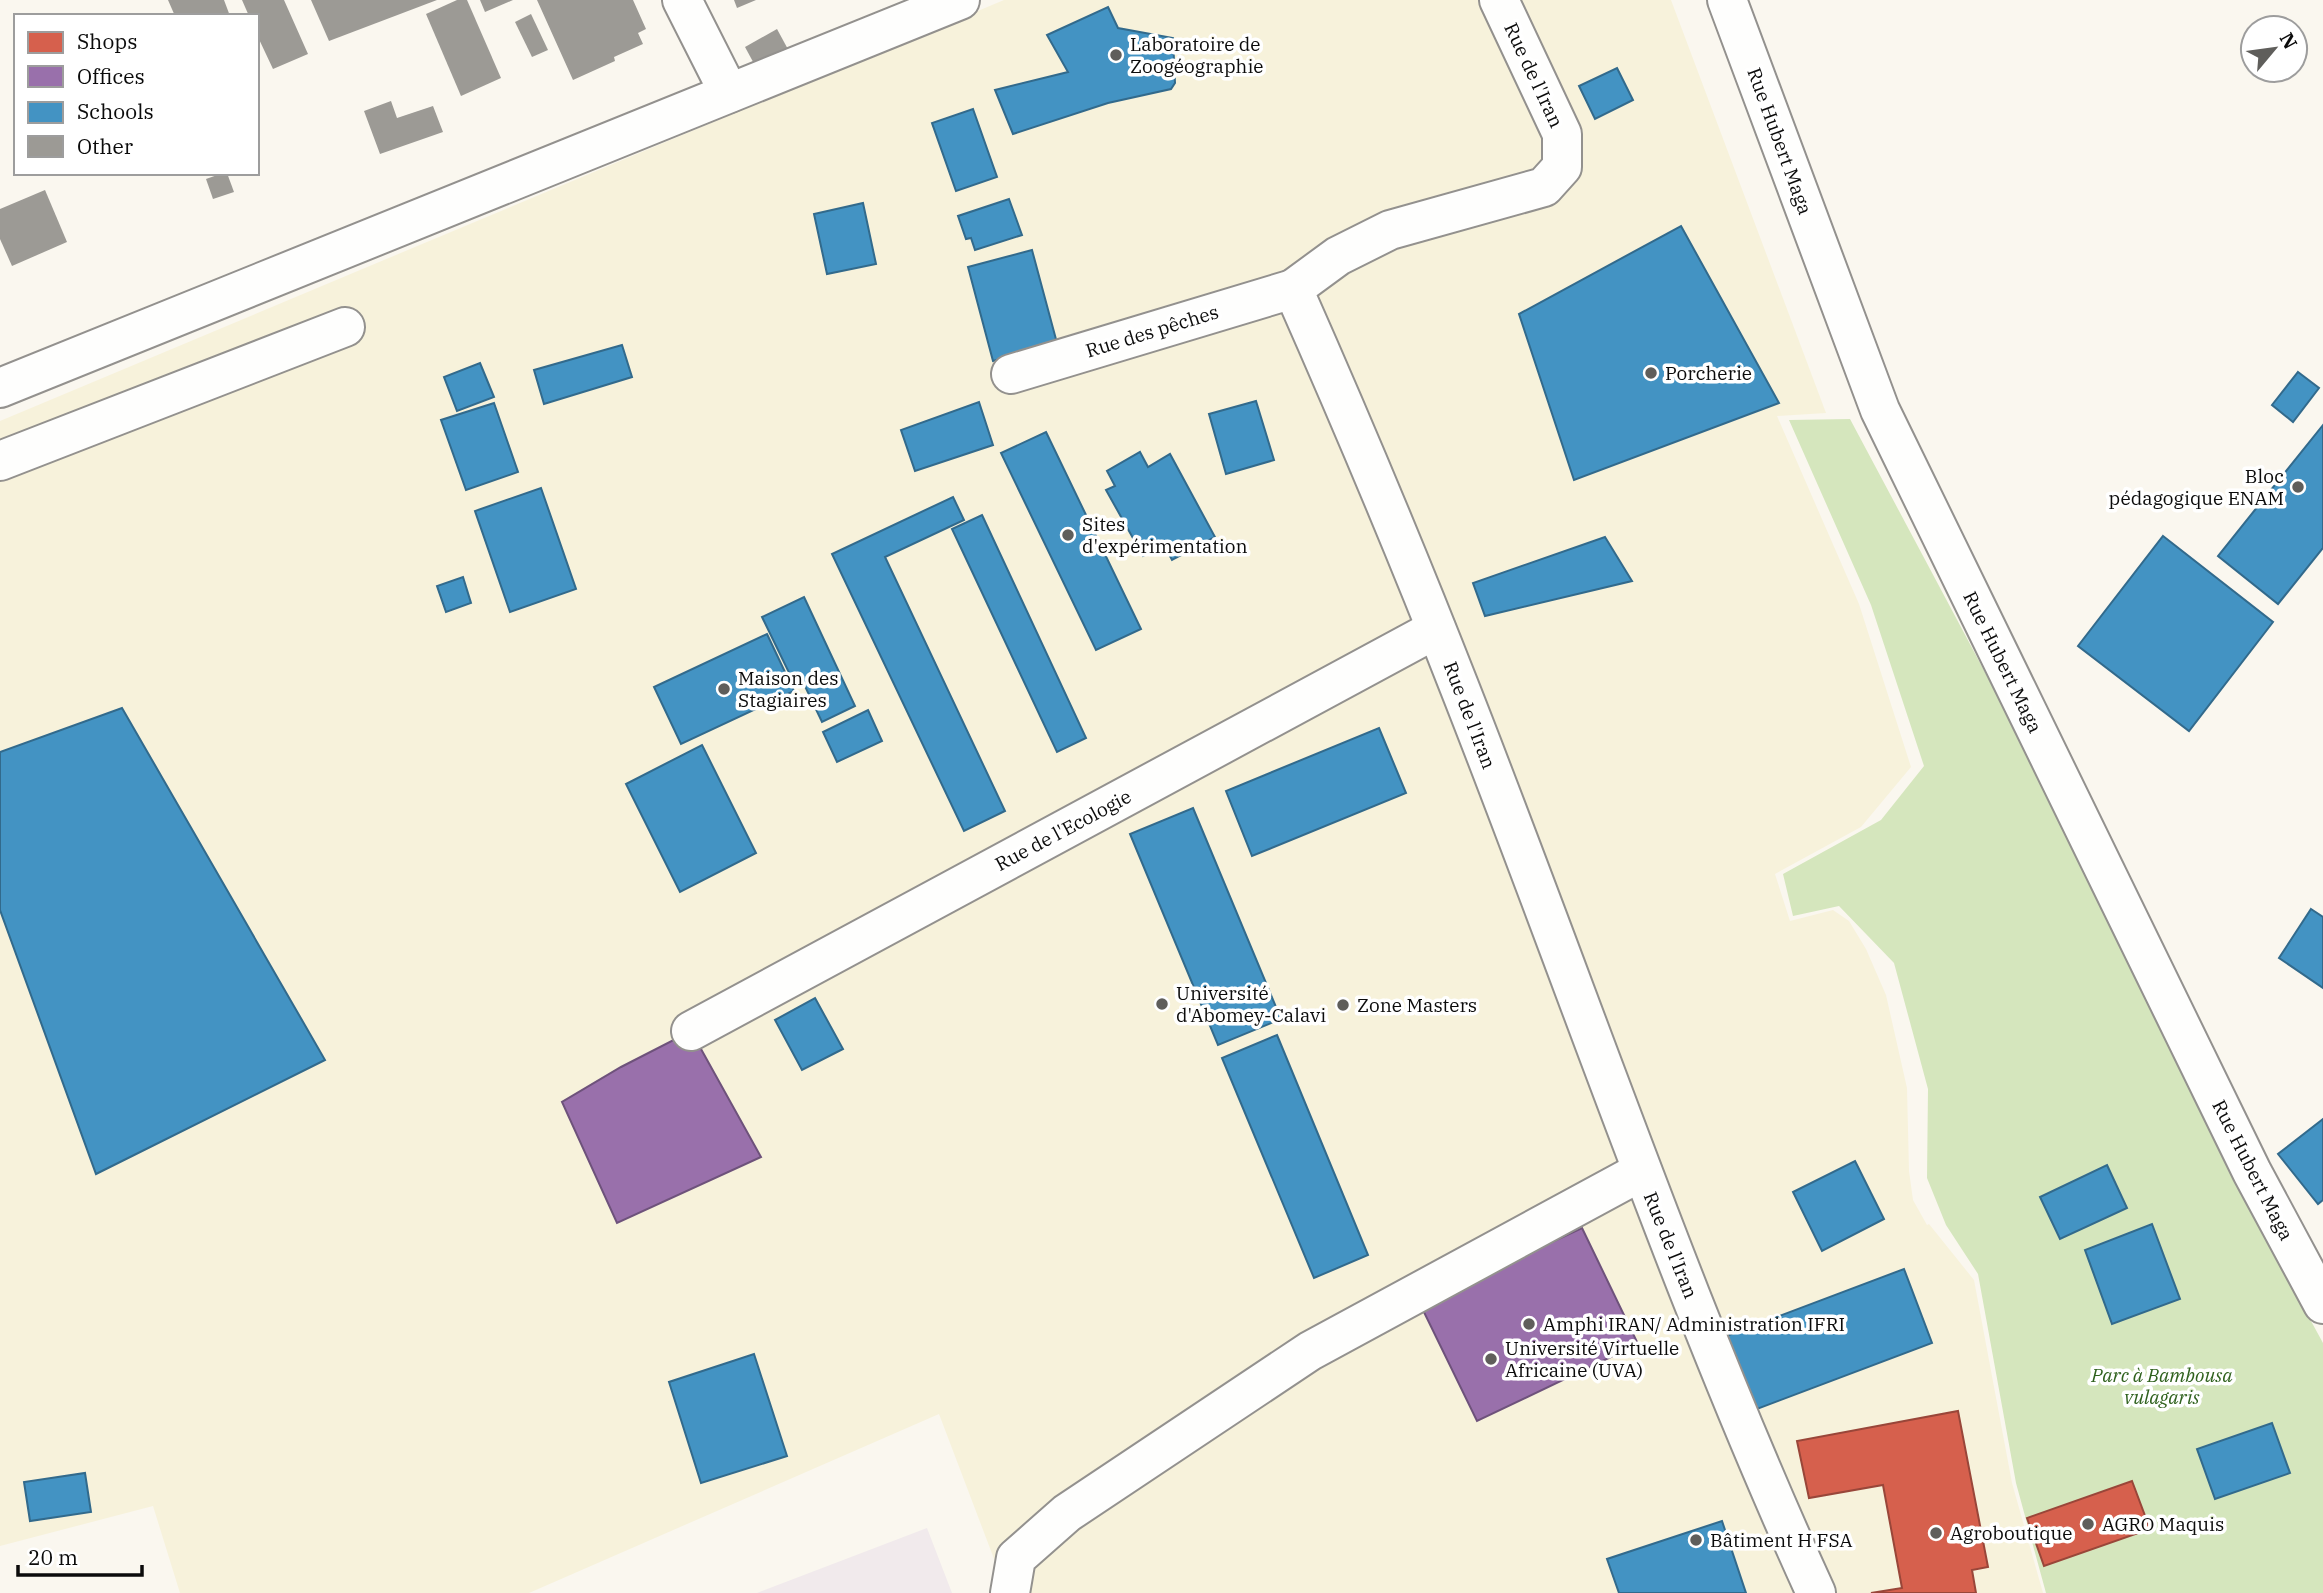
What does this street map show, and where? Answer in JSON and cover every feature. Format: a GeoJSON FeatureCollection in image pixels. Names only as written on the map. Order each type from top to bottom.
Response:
{"type":"FeatureCollection","features":[{"type":"Feature","properties":{"kind":"street"},"geometry":{"type":"LineString","coordinates":[[682,0],[729,93]]}},
{"type":"Feature","properties":{"kind":"street"},"geometry":{"type":"LineString","coordinates":[[0,388],[960,0]]}},
{"type":"Feature","properties":{"kind":"street","name":"Rue de l'Iran"},"geometry":{"type":"LineString","coordinates":[[1499,0],[1562,134],[1562,167],[1544,187],[1390,230],[1338,256],[1293,289],[1436,629],[1642,1171],[1767,1485],[1816,1593]]}},
{"type":"Feature","properties":{"kind":"street","name":"Rue Hubert Maga"},"geometry":{"type":"LineString","coordinates":[[1727,0],[1880,410],[2252,1172],[2323,1304]]}},
{"type":"Feature","properties":{"kind":"street","name":"Rue des pêches"},"geometry":{"type":"LineString","coordinates":[[1011,374],[1293,289]]}},
{"type":"Feature","properties":{"kind":"street"},"geometry":{"type":"LineString","coordinates":[[0,461],[345,327]]}},
{"type":"Feature","properties":{"kind":"street","name":"Rue de l'Ecologie"},"geometry":{"type":"LineString","coordinates":[[691,1031],[1436,629]]}},
{"type":"Feature","properties":{"kind":"street"},"geometry":{"type":"LineString","coordinates":[[1010,1593],[1016,1558],[1067,1513],[1310,1351],[1642,1171]]}},
{"type":"Feature","properties":{"kind":"shaded area","name":"Université d'Abomey-Calavi"},"geometry":{"type":"Polygon","coordinates":[[[1004,0],[1671,0],[1826,413],[1777,416],[1859,604],[1911,767],[1861,827],[1775,874],[1790,921],[1833,910],[1849,921],[1866,949],[1886,995],[1907,1088],[1909,1171],[1913,1200],[1927,1225],[1929,1224],[1974,1280],[2012,1483],[2043,1593],[1007,1593],[939,1414],[529,1593],[180,1593],[153,1506],[0,1546],[0,421],[1004,0]]]}},
{"type":"Feature","properties":{"kind":"shaded area"},"geometry":{"type":"Polygon","coordinates":[[[927,1528],[952,1593],[757,1593],[927,1528]]]}},
{"type":"Feature","properties":{"kind":"green space","name":"Parc à Bambousa vulagaris"},"geometry":{"type":"Polygon","coordinates":[[[1850,419],[2107,901],[2245,1200],[2323,1343],[2323,1593],[2046,1593],[2016,1483],[1978,1274],[1946,1225],[1927,1178],[1928,1089],[1894,963],[1839,906],[1793,916],[1783,874],[1881,820],[1924,766],[1871,605],[1789,420],[1850,419]]]}},
{"type":"Feature","properties":{"kind":"building: Shops","name":"Agroboutique"},"geometry":{"type":"Polygon","coordinates":[[[1958,1411],[1988,1567],[1972,1570],[1976,1593],[1871,1593],[1902,1588],[1883,1485],[1809,1498],[1797,1441],[1958,1411]]]}},
{"type":"Feature","properties":{"kind":"building: Shops","name":"AGRO Maquis"},"geometry":{"type":"Polygon","coordinates":[[[2132,1481],[2150,1529],[2044,1566],[2027,1518],[2132,1481]]]}},
{"type":"Feature","properties":{"kind":"building: Offices"},"geometry":{"type":"Polygon","coordinates":[[[691,1031],[761,1157],[617,1223],[562,1102],[621,1067],[691,1031]]]}},
{"type":"Feature","properties":{"kind":"building: Offices","name":"Amphi IRAN/ Administration IFRI"},"geometry":{"type":"Polygon","coordinates":[[[1582,1228],[1638,1344],[1477,1421],[1420,1304],[1582,1228]]]}},
{"type":"Feature","properties":{"kind":"building: Schools","name":"Laboratoire de Zoogéographie"},"geometry":{"type":"Polygon","coordinates":[[[1108,7],[1118,28],[1173,38],[1175,83],[1171,89],[1108,103],[1013,134],[995,90],[1068,72],[1047,35],[1108,7]]]}},
{"type":"Feature","properties":{"kind":"building: Schools"},"geometry":{"type":"Polygon","coordinates":[[[1617,68],[1633,100],[1595,119],[1579,86],[1617,68]]]}},
{"type":"Feature","properties":{"kind":"building: Schools"},"geometry":{"type":"Polygon","coordinates":[[[973,109],[997,177],[956,191],[932,123],[973,109]]]}},
{"type":"Feature","properties":{"kind":"building: Schools"},"geometry":{"type":"Polygon","coordinates":[[[1009,199],[1022,235],[975,250],[971,238],[966,239],[958,216],[1009,199]]]}},
{"type":"Feature","properties":{"kind":"building: Schools"},"geometry":{"type":"Polygon","coordinates":[[[863,203],[876,264],[827,274],[814,214],[863,203]]]}},
{"type":"Feature","properties":{"kind":"building: Schools","name":"Porcherie"},"geometry":{"type":"Polygon","coordinates":[[[1681,226],[1779,403],[1574,480],[1519,314],[1681,226]]]}},
{"type":"Feature","properties":{"kind":"building: Schools"},"geometry":{"type":"Polygon","coordinates":[[[1032,250],[1057,343],[993,361],[968,267],[1032,250]]]}},
{"type":"Feature","properties":{"kind":"building: Schools"},"geometry":{"type":"Polygon","coordinates":[[[622,345],[632,377],[544,404],[534,370],[622,345]]]}},
{"type":"Feature","properties":{"kind":"building: Schools"},"geometry":{"type":"Polygon","coordinates":[[[480,363],[494,397],[457,411],[444,377],[480,363]]]}},
{"type":"Feature","properties":{"kind":"building: Schools"},"geometry":{"type":"Polygon","coordinates":[[[2298,372],[2319,388],[2293,422],[2272,405],[2298,372]]]}},
{"type":"Feature","properties":{"kind":"building: Schools"},"geometry":{"type":"Polygon","coordinates":[[[1256,401],[1274,460],[1226,474],[1209,414],[1256,401]]]}},
{"type":"Feature","properties":{"kind":"building: Schools"},"geometry":{"type":"Polygon","coordinates":[[[979,402],[993,445],[915,471],[901,430],[979,402]]]}},
{"type":"Feature","properties":{"kind":"building: Schools"},"geometry":{"type":"Polygon","coordinates":[[[494,403],[518,472],[466,490],[441,420],[494,403]]]}},
{"type":"Feature","properties":{"kind":"building: Schools","name":"Bloc pédagogique ENAM"},"geometry":{"type":"Polygon","coordinates":[[[2323,425],[2323,548],[2278,604],[2218,556],[2323,425]]]}},
{"type":"Feature","properties":{"kind":"building: Schools","name":"Sites d'expérimentation"},"geometry":{"type":"Polygon","coordinates":[[[1046,432],[1141,629],[1096,650],[1001,453],[1046,432]]]}},
{"type":"Feature","properties":{"kind":"building: Schools"},"geometry":{"type":"Polygon","coordinates":[[[1140,452],[1148,467],[1170,454],[1215,537],[1172,560],[1164,545],[1143,556],[1106,490],[1115,486],[1107,471],[1140,452]]]}},
{"type":"Feature","properties":{"kind":"building: Schools"},"geometry":{"type":"Polygon","coordinates":[[[541,488],[576,589],[510,612],[475,511],[541,488]]]}},
{"type":"Feature","properties":{"kind":"building: Schools"},"geometry":{"type":"Polygon","coordinates":[[[953,497],[964,520],[885,557],[1005,811],[964,831],[832,554],[953,497]]]}},
{"type":"Feature","properties":{"kind":"building: Schools"},"geometry":{"type":"Polygon","coordinates":[[[982,515],[1086,738],[1057,752],[952,529],[982,515]]]}},
{"type":"Feature","properties":{"kind":"building: Schools"},"geometry":{"type":"Polygon","coordinates":[[[2163,536],[2273,622],[2189,731],[2078,646],[2163,536]]]}},
{"type":"Feature","properties":{"kind":"building: Schools"},"geometry":{"type":"Polygon","coordinates":[[[1605,537],[1632,581],[1485,616],[1473,583],[1605,537]]]}},
{"type":"Feature","properties":{"kind":"building: Schools"},"geometry":{"type":"Polygon","coordinates":[[[463,577],[471,603],[446,612],[437,586],[463,577]]]}},
{"type":"Feature","properties":{"kind":"building: Schools"},"geometry":{"type":"Polygon","coordinates":[[[804,597],[855,706],[822,722],[803,682],[795,685],[762,617],[804,597]]]}},
{"type":"Feature","properties":{"kind":"building: Schools","name":"Maison des Stagiaires"},"geometry":{"type":"Polygon","coordinates":[[[767,634],[794,691],[681,744],[654,687],[767,634]]]}},
{"type":"Feature","properties":{"kind":"building: Schools"},"geometry":{"type":"Polygon","coordinates":[[[122,708],[325,1060],[96,1174],[0,910],[0,752],[122,708]]]}},
{"type":"Feature","properties":{"kind":"building: Schools"},"geometry":{"type":"Polygon","coordinates":[[[868,710],[882,741],[837,762],[823,732],[868,710]]]}},
{"type":"Feature","properties":{"kind":"building: Schools"},"geometry":{"type":"Polygon","coordinates":[[[1379,728],[1406,793],[1252,856],[1226,791],[1379,728]]]}},
{"type":"Feature","properties":{"kind":"building: Schools"},"geometry":{"type":"Polygon","coordinates":[[[702,745],[756,853],[680,892],[626,784],[702,745]]]}},
{"type":"Feature","properties":{"kind":"building: Schools"},"geometry":{"type":"Polygon","coordinates":[[[1193,808],[1281,1019],[1218,1045],[1130,834],[1193,808]]]}},
{"type":"Feature","properties":{"kind":"building: Schools"},"geometry":{"type":"Polygon","coordinates":[[[2311,909],[2323,917],[2323,988],[2279,958],[2311,909]]]}},
{"type":"Feature","properties":{"kind":"building: Schools"},"geometry":{"type":"Polygon","coordinates":[[[815,998],[843,1049],[802,1070],[775,1020],[815,998]]]}},
{"type":"Feature","properties":{"kind":"building: Schools"},"geometry":{"type":"Polygon","coordinates":[[[1277,1035],[1368,1255],[1314,1278],[1222,1058],[1277,1035]]]}},
{"type":"Feature","properties":{"kind":"building: Schools"},"geometry":{"type":"Polygon","coordinates":[[[2323,1119],[2323,1200],[2318,1204],[2278,1154],[2323,1119]]]}},
{"type":"Feature","properties":{"kind":"building: Schools"},"geometry":{"type":"Polygon","coordinates":[[[1855,1161],[1884,1219],[1822,1251],[1793,1192],[1855,1161]]]}},
{"type":"Feature","properties":{"kind":"building: Schools"},"geometry":{"type":"Polygon","coordinates":[[[2107,1165],[2127,1208],[2060,1239],[2040,1197],[2107,1165]]]}},
{"type":"Feature","properties":{"kind":"building: Schools"},"geometry":{"type":"Polygon","coordinates":[[[2152,1224],[2180,1299],[2112,1324],[2085,1250],[2152,1224]]]}},
{"type":"Feature","properties":{"kind":"building: Schools"},"geometry":{"type":"Polygon","coordinates":[[[1904,1269],[1932,1343],[1741,1415],[1713,1341],[1904,1269]]]}},
{"type":"Feature","properties":{"kind":"building: Schools"},"geometry":{"type":"Polygon","coordinates":[[[754,1354],[787,1456],[701,1483],[669,1382],[754,1354]]]}},
{"type":"Feature","properties":{"kind":"building: Schools"},"geometry":{"type":"Polygon","coordinates":[[[2272,1423],[2290,1473],[2215,1499],[2197,1449],[2272,1423]]]}},
{"type":"Feature","properties":{"kind":"building: Schools"},"geometry":{"type":"Polygon","coordinates":[[[85,1473],[91,1512],[30,1521],[24,1482],[85,1473]]]}},
{"type":"Feature","properties":{"kind":"building: Schools","name":"Bâtiment H FSA"},"geometry":{"type":"Polygon","coordinates":[[[1722,1521],[1746,1593],[1619,1593],[1607,1559],[1722,1521]]]}},
{"type":"Feature","properties":{"kind":"building: Other"},"geometry":{"type":"Polygon","coordinates":[[[168,0],[224,0],[229,14],[174,14],[168,0]]]}},
{"type":"Feature","properties":{"kind":"building: Other"},"geometry":{"type":"Polygon","coordinates":[[[242,0],[284,0],[308,54],[273,69],[259,39],[259,14],[248,14],[242,0]]]}},
{"type":"Feature","properties":{"kind":"building: Other"},"geometry":{"type":"Polygon","coordinates":[[[311,0],[437,0],[329,41],[311,0]]]}},
{"type":"Feature","properties":{"kind":"building: Other"},"geometry":{"type":"Polygon","coordinates":[[[457,0],[467,0],[501,78],[461,96],[426,14],[457,0]]]}},
{"type":"Feature","properties":{"kind":"building: Other"},"geometry":{"type":"Polygon","coordinates":[[[480,0],[513,0],[485,12],[480,0]]]}},
{"type":"Feature","properties":{"kind":"building: Other"},"geometry":{"type":"Polygon","coordinates":[[[537,0],[633,0],[646,29],[638,33],[643,44],[614,57],[615,61],[573,80],[537,0]]]}},
{"type":"Feature","properties":{"kind":"building: Other"},"geometry":{"type":"Polygon","coordinates":[[[734,0],[756,0],[737,8],[734,0]]]}},
{"type":"Feature","properties":{"kind":"building: Other"},"geometry":{"type":"Polygon","coordinates":[[[531,14],[548,50],[532,57],[515,22],[531,14]]]}},
{"type":"Feature","properties":{"kind":"building: Other"},"geometry":{"type":"Polygon","coordinates":[[[777,29],[790,53],[758,71],[745,47],[777,29]]]}},
{"type":"Feature","properties":{"kind":"building: Other"},"geometry":{"type":"Polygon","coordinates":[[[391,101],[397,118],[433,106],[443,132],[380,154],[364,111],[391,101]]]}},
{"type":"Feature","properties":{"kind":"building: Other"},"geometry":{"type":"Polygon","coordinates":[[[228,175],[234,192],[213,199],[206,179],[228,175]]]}},
{"type":"Feature","properties":{"kind":"building: Other"},"geometry":{"type":"Polygon","coordinates":[[[45,190],[67,242],[12,266],[0,239],[0,209],[45,190]]]}},
{"type":"Feature","properties":{"kind":"place","name":"Laboratoire de Zoogéographie"},"geometry":{"type":"Point","coordinates":[1116,55]}},
{"type":"Feature","properties":{"kind":"place","name":"Porcherie"},"geometry":{"type":"Point","coordinates":[1651,373]}},
{"type":"Feature","properties":{"kind":"place","name":"Bloc pédagogique ENAM"},"geometry":{"type":"Point","coordinates":[2298,487]}},
{"type":"Feature","properties":{"kind":"place","name":"Sites d'expérimentation"},"geometry":{"type":"Point","coordinates":[1068,535]}},
{"type":"Feature","properties":{"kind":"place","name":"Maison des Stagiaires"},"geometry":{"type":"Point","coordinates":[724,689]}},
{"type":"Feature","properties":{"kind":"place","name":"Université d'Abomey-Calavi"},"geometry":{"type":"Point","coordinates":[1162,1004]}},
{"type":"Feature","properties":{"kind":"place","name":"Zone Masters"},"geometry":{"type":"Point","coordinates":[1343,1005]}},
{"type":"Feature","properties":{"kind":"place","name":"Amphi IRAN/ Administration IFRI"},"geometry":{"type":"Point","coordinates":[1529,1324]}},
{"type":"Feature","properties":{"kind":"place","name":"Université Virtuelle Africaine (UVA)"},"geometry":{"type":"Point","coordinates":[1491,1359]}},
{"type":"Feature","properties":{"kind":"place","name":"AGRO Maquis"},"geometry":{"type":"Point","coordinates":[2088,1524]}},
{"type":"Feature","properties":{"kind":"place","name":"Agroboutique"},"geometry":{"type":"Point","coordinates":[1936,1533]}},
{"type":"Feature","properties":{"kind":"place","name":"Bâtiment H FSA"},"geometry":{"type":"Point","coordinates":[1696,1540]}}]}
